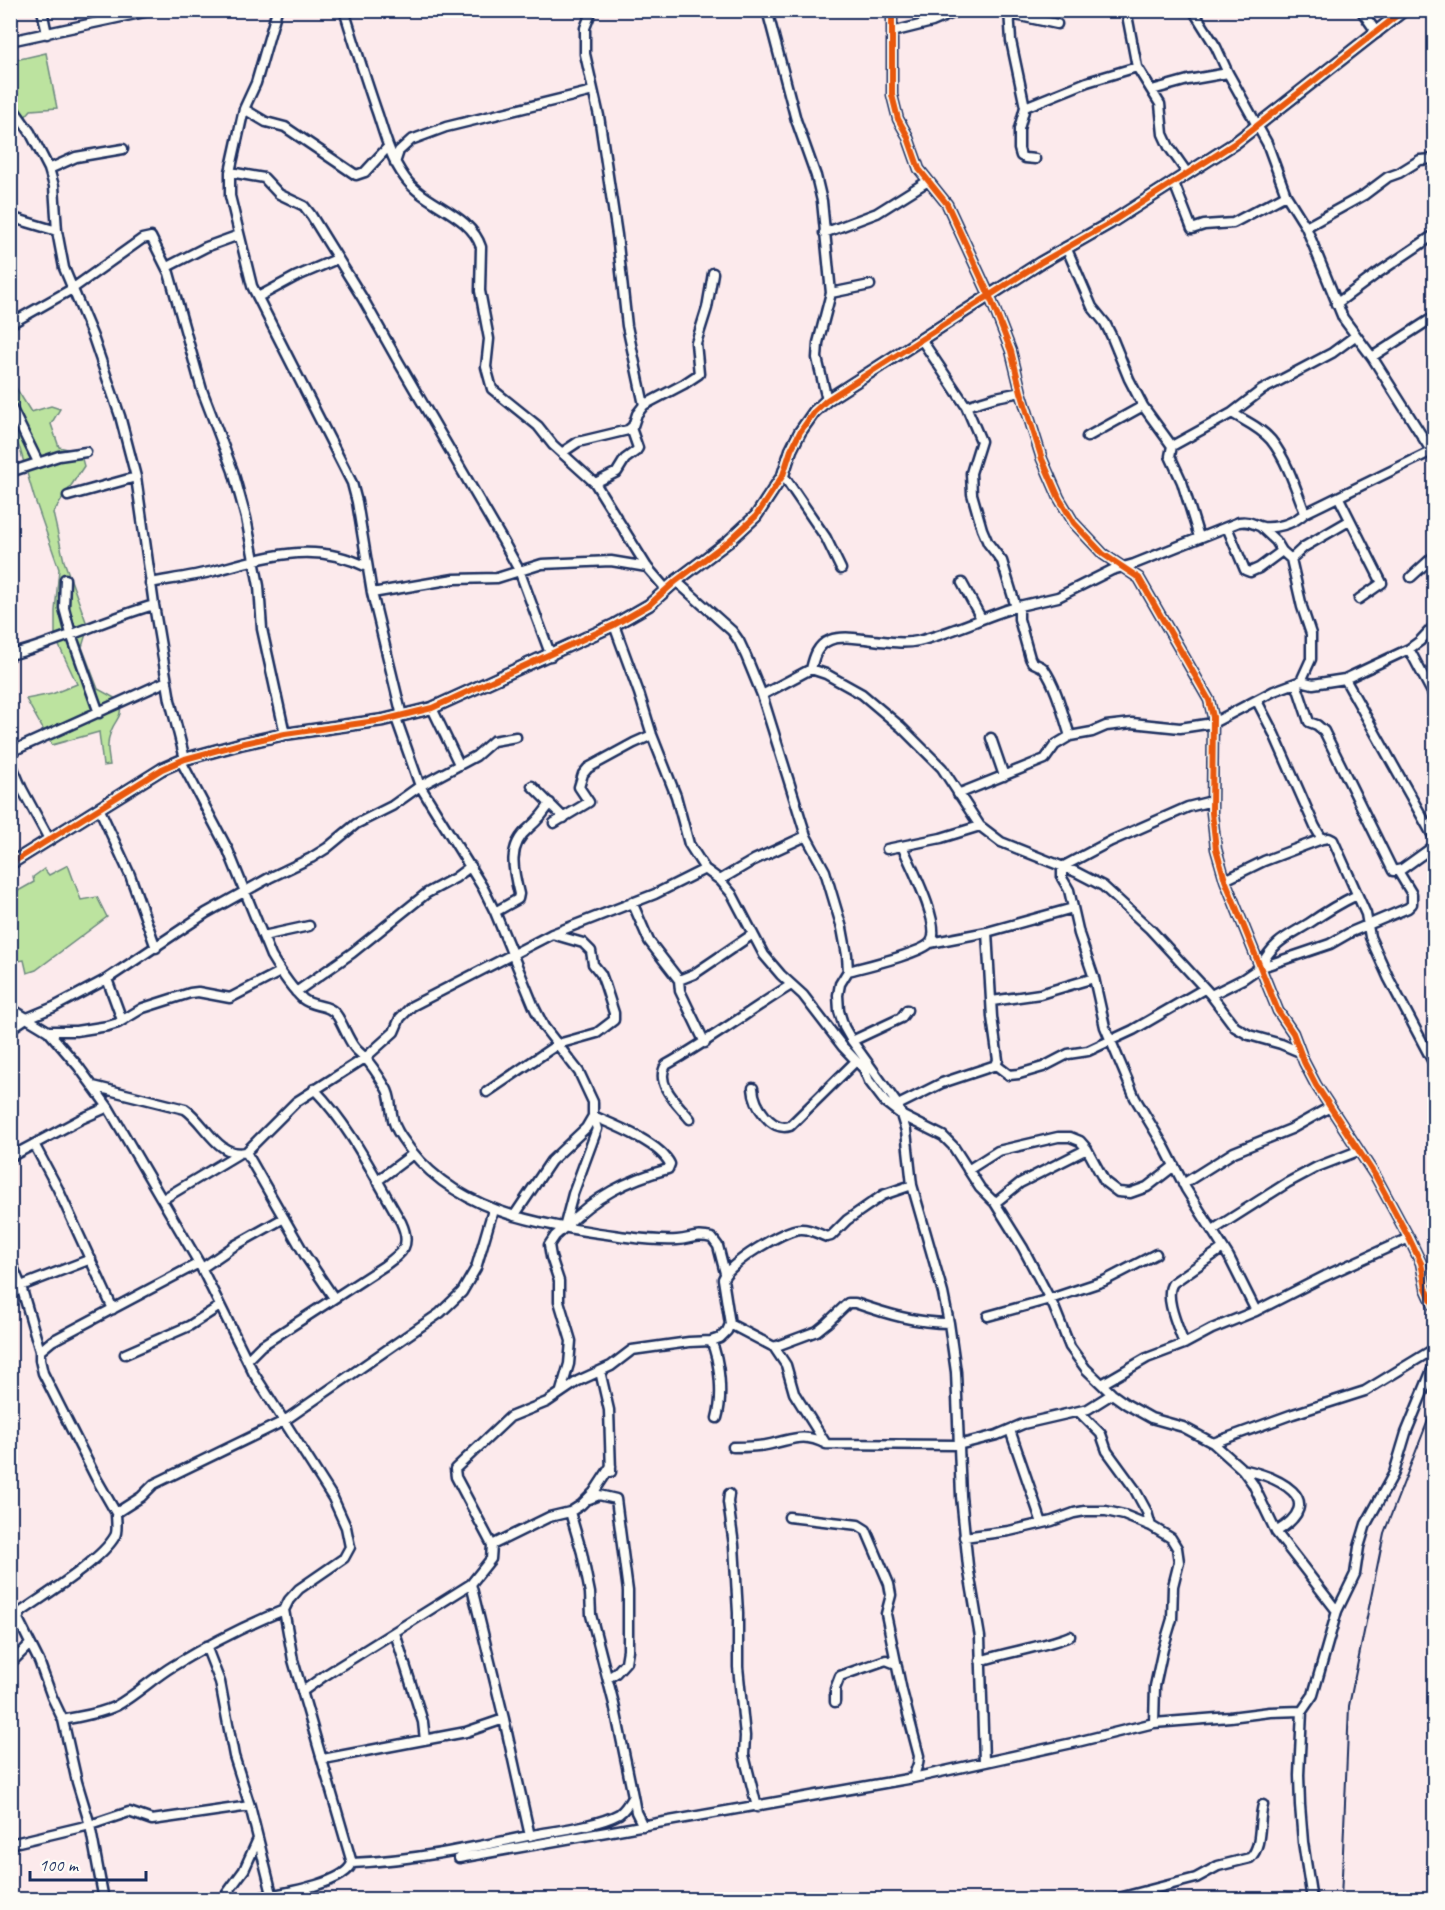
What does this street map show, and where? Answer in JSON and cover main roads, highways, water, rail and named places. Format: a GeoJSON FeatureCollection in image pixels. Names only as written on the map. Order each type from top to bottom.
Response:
{"type":"FeatureCollection","features":[{"type":"Feature","properties":{"kind":"railway"},"geometry":{"type":"LineString","coordinates":[[1341,1900],[1349,1706],[1384,1533],[1434,1405]]}}]}
